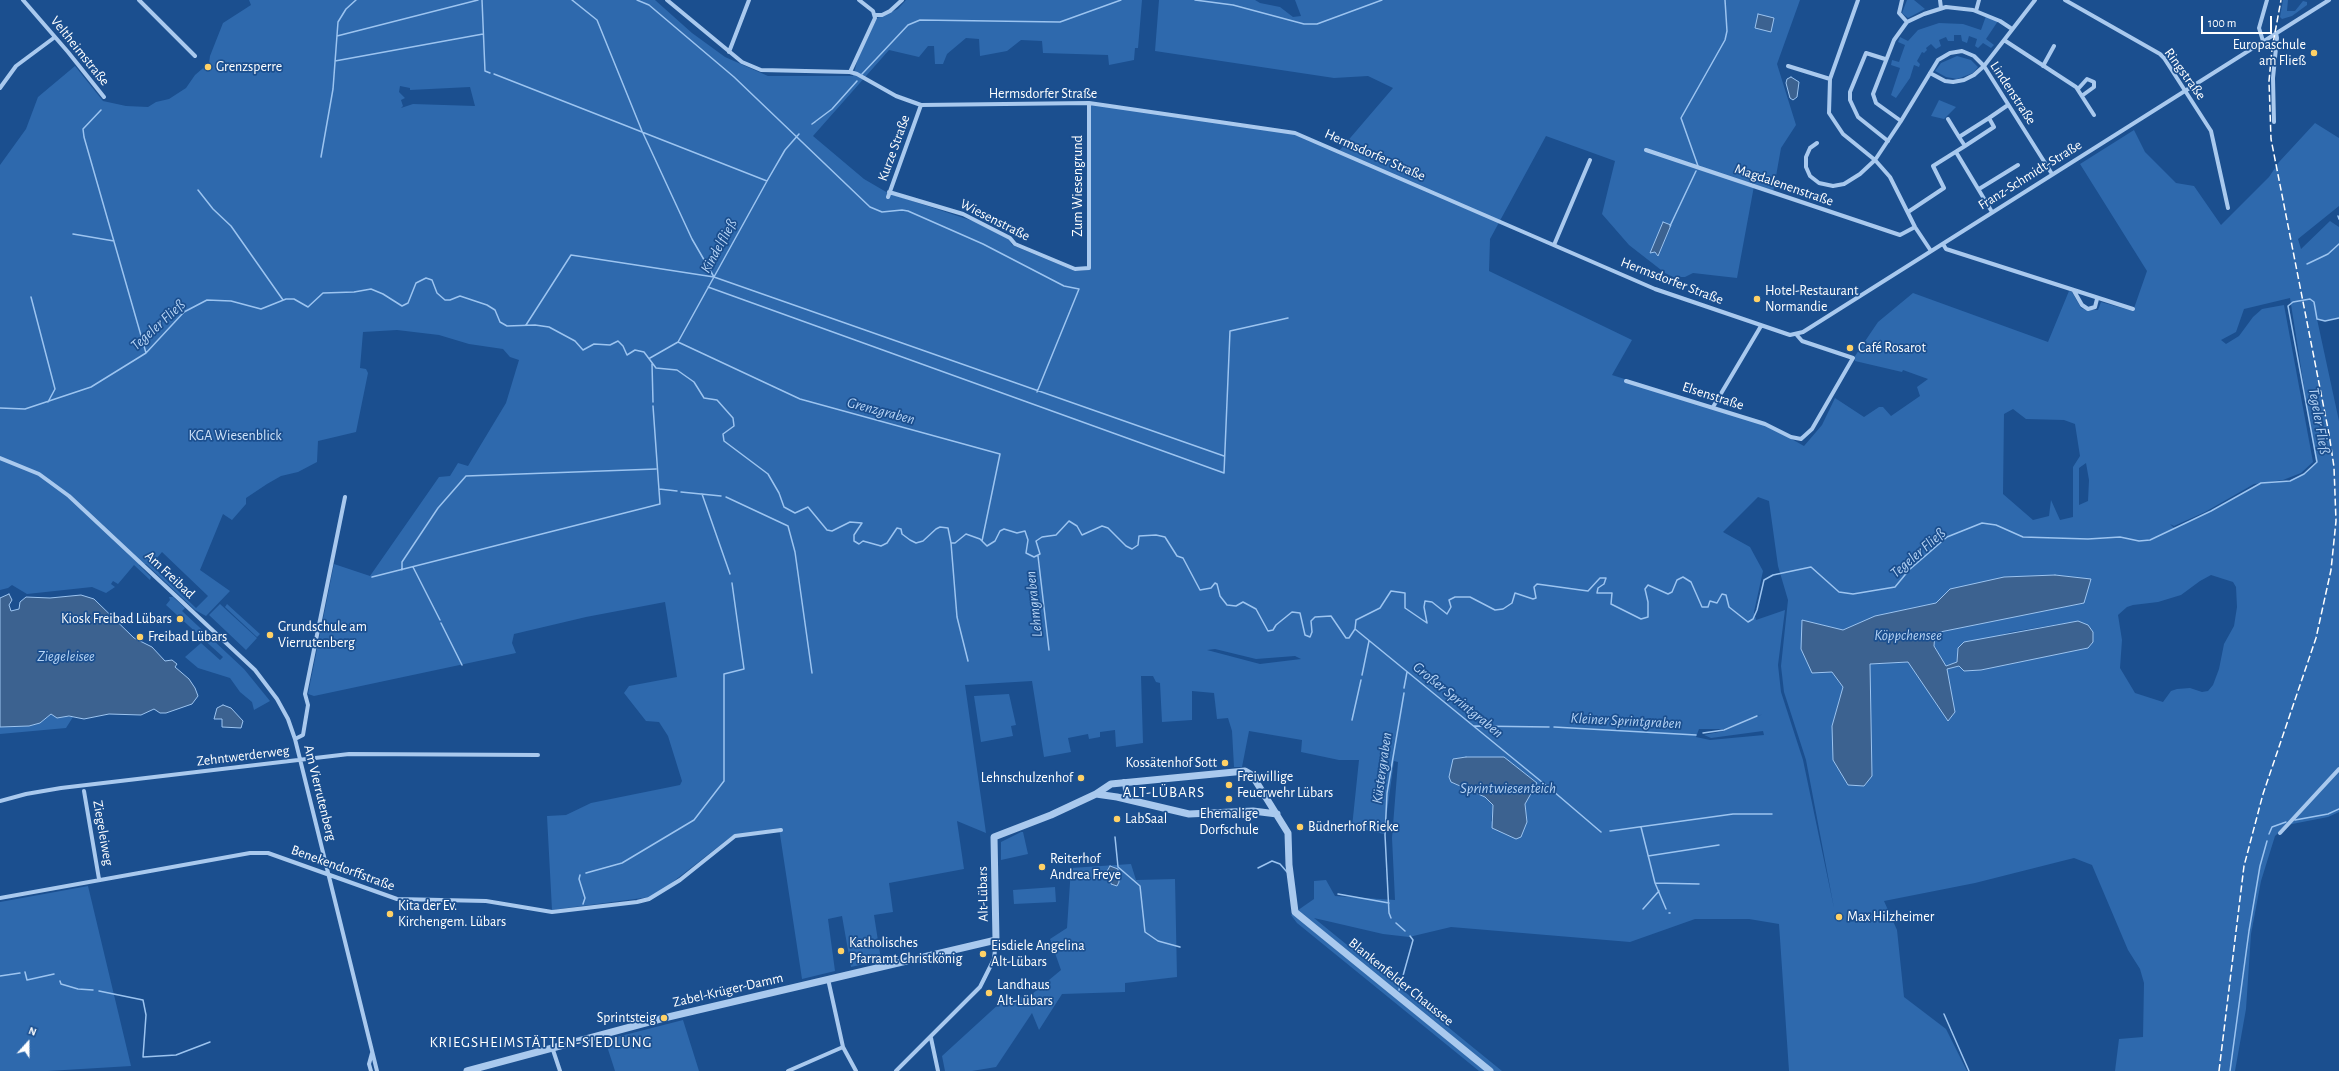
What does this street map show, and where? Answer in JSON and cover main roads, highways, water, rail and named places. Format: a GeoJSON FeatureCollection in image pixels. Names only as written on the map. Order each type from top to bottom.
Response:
{"type":"FeatureCollection","features":[{"type":"Feature","properties":{"kind":"water"},"geometry":{"type":"Polygon","coordinates":[[[1758,14],[1774,18],[1771,32],[1755,28],[1758,14]]]}},
{"type":"Feature","properties":{"kind":"water"},"geometry":{"type":"Polygon","coordinates":[[[1791,77],[1799,82],[1797,97],[1793,100],[1790,98],[1786,83],[1787,79],[1791,77]]]}},
{"type":"Feature","properties":{"kind":"water"},"geometry":{"type":"Polygon","coordinates":[[[1663,222],[1671,225],[1658,256],[1655,252],[1650,253],[1663,222]]]}},
{"type":"Feature","properties":{"kind":"water","name":"Köppchensee"},"geometry":{"type":"Polygon","coordinates":[[[2055,575],[2091,579],[2084,603],[1935,633],[1934,646],[1946,666],[1957,662],[1958,648],[1964,642],[2078,621],[2088,625],[2093,632],[2093,642],[2088,648],[1981,670],[1964,671],[1959,666],[1947,669],[1955,712],[1948,721],[1908,662],[1870,664],[1872,776],[1864,786],[1848,785],[1833,760],[1832,726],[1843,687],[1832,672],[1812,673],[1801,649],[1802,620],[1843,630],[1875,616],[1936,603],[1950,589],[2004,577],[2055,575]]]}},
{"type":"Feature","properties":{"kind":"water","name":"Ziegeleisee"},"geometry":{"type":"Polygon","coordinates":[[[9,594],[12,600],[9,605],[11,611],[19,609],[20,602],[26,597],[50,598],[81,595],[94,599],[134,638],[152,647],[165,661],[172,660],[177,664],[175,667],[189,679],[198,696],[192,704],[166,713],[160,713],[154,709],[141,715],[109,714],[84,719],[69,716],[57,718],[51,714],[40,723],[29,726],[0,727],[0,598],[9,594]]]}},
{"type":"Feature","properties":{"kind":"water"},"geometry":{"type":"Polygon","coordinates":[[[223,705],[231,708],[243,721],[241,728],[222,727],[222,719],[214,719],[217,708],[223,705]]]}},
{"type":"Feature","properties":{"kind":"water","name":"Sprintwiesenteich"},"geometry":{"type":"Polygon","coordinates":[[[1466,757],[1504,757],[1537,783],[1525,804],[1527,822],[1521,837],[1516,839],[1492,828],[1493,805],[1485,797],[1451,782],[1449,777],[1453,759],[1466,757]]]}},
{"type":"Feature","properties":{"kind":"water"},"geometry":{"type":"Polygon","coordinates":[[[1110,866],[1118,869],[1119,882],[1117,886],[1111,884],[1111,878],[1106,873],[1110,866]]]}},
{"type":"Feature","properties":{"kind":"waterway"},"geometry":{"type":"LineString","coordinates":[[321,157],[333,89],[338,22],[346,9],[356,0]]}},
{"type":"Feature","properties":{"kind":"waterway"},"geometry":{"type":"LineString","coordinates":[[337,36],[478,0]]}},
{"type":"Feature","properties":{"kind":"waterway"},"geometry":{"type":"LineString","coordinates":[[482,0],[485,71],[490,73]]}},
{"type":"Feature","properties":{"kind":"waterway"},"geometry":{"type":"LineString","coordinates":[[572,0],[597,20],[642,131],[692,239],[714,277]]}},
{"type":"Feature","properties":{"kind":"waterway"},"geometry":{"type":"LineString","coordinates":[[637,0],[649,5],[734,77],[870,207],[882,212],[902,210],[908,211],[983,244],[1064,286],[1079,289],[1037,392]]}},
{"type":"Feature","properties":{"kind":"waterway","name":"Kindelfließ"},"geometry":{"type":"LineString","coordinates":[[862,74],[908,25],[920,20],[1060,22],[1121,0]]}},
{"type":"Feature","properties":{"kind":"waterway","name":"Kindelfließ"},"geometry":{"type":"LineString","coordinates":[[1195,0],[1233,5],[1304,24],[1317,24],[1382,0]]}},
{"type":"Feature","properties":{"kind":"waterway"},"geometry":{"type":"LineString","coordinates":[[1698,166],[1681,118],[1725,40],[1727,31],[1725,0]]}},
{"type":"Feature","properties":{"kind":"waterway"},"geometry":{"type":"LineString","coordinates":[[335,61],[483,34]]}},
{"type":"Feature","properties":{"kind":"waterway"},"geometry":{"type":"LineString","coordinates":[[494,74],[767,181]]}},
{"type":"Feature","properties":{"kind":"waterway","name":"Kindelfließ"},"geometry":{"type":"LineString","coordinates":[[815,122],[812,124],[832,109],[857,81]]}},
{"type":"Feature","properties":{"kind":"waterway"},"geometry":{"type":"LineString","coordinates":[[101,110],[83,129],[84,137],[146,353]]}},
{"type":"Feature","properties":{"kind":"waterway","name":"Kindelfließ"},"geometry":{"type":"LineString","coordinates":[[650,358],[678,342],[785,150],[799,134]]}},
{"type":"Feature","properties":{"kind":"waterway"},"geometry":{"type":"LineString","coordinates":[[1670,226],[1696,171]]}},
{"type":"Feature","properties":{"kind":"waterway"},"geometry":{"type":"LineString","coordinates":[[198,190],[213,209],[231,226],[283,300]]}},
{"type":"Feature","properties":{"kind":"waterway"},"geometry":{"type":"LineString","coordinates":[[73,234],[114,241]]}},
{"type":"Feature","properties":{"kind":"waterway"},"geometry":{"type":"LineString","coordinates":[[2307,264],[2328,254],[2339,244]]}},
{"type":"Feature","properties":{"kind":"waterway"},"geometry":{"type":"LineString","coordinates":[[526,325],[571,255],[714,277],[1224,456]]}},
{"type":"Feature","properties":{"kind":"waterway","name":"Tegeler Fließ"},"geometry":{"type":"LineString","coordinates":[[0,408],[25,409],[91,387],[146,353],[184,312],[207,300],[231,301],[261,309],[286,299],[294,299],[308,307],[323,293],[354,292],[371,289],[383,294],[402,306],[408,303],[416,283],[426,278],[432,280],[437,293],[445,300],[450,300],[460,296],[487,305],[495,310],[500,322],[507,326],[535,325],[549,327],[575,341],[583,350],[594,344],[610,345],[618,341],[623,346],[627,355],[635,350],[644,352],[656,368],[677,370],[694,382],[704,398],[717,400],[733,418],[734,426],[723,434],[724,441],[768,474],[779,493],[784,507],[795,513],[808,507],[827,530],[832,531],[850,522],[862,523],[854,535],[854,541],[859,544],[863,541],[881,546],[887,543],[897,528],[901,529],[902,534],[916,543],[923,541],[940,527],[948,528],[951,543],[955,543],[966,534],[980,539],[987,546],[995,541],[1000,531],[1004,529],[1017,533],[1025,531],[1028,540],[1026,553],[1034,557],[1040,554],[1036,541],[1042,537],[1056,535],[1069,521],[1077,526],[1082,535],[1102,526],[1108,528],[1126,546],[1132,549],[1138,545],[1139,536],[1156,535],[1165,537],[1177,556],[1183,558],[1200,590],[1211,588],[1215,583],[1217,584],[1220,596],[1227,605],[1236,606],[1243,602],[1256,609],[1268,631],[1273,630],[1276,625],[1292,612],[1300,613],[1305,635],[1310,637],[1312,632],[1311,621],[1315,617],[1331,616],[1346,638],[1349,638],[1355,629],[1356,620],[1380,608],[1391,591],[1405,593],[1405,608],[1427,623],[1424,607],[1425,601],[1432,602],[1447,614],[1451,607],[1449,600],[1455,597],[1470,597],[1495,610],[1503,609],[1512,603],[1515,593],[1533,599],[1536,598],[1534,587],[1537,584],[1588,591],[1600,578],[1606,578],[1604,584],[1598,588],[1597,593],[1612,593],[1611,604],[1641,619],[1648,617],[1648,602],[1645,589],[1648,585],[1668,594],[1672,592],[1677,580],[1683,577],[1691,582],[1702,607],[1708,607],[1710,601],[1717,603],[1722,594],[1726,595],[1729,607],[1748,622],[1753,619],[1757,610],[1764,580],[1773,575],[1811,567],[1839,592],[1853,594],[1895,587],[1909,570],[1947,537],[1982,523],[1996,525],[2023,537],[2088,539],[2120,537],[2139,541],[2150,540],[2211,511],[2261,483],[2290,481],[2304,474],[2317,462],[2288,306],[2293,302],[2310,299],[2314,302],[2317,319],[2325,321],[2339,318]]}},
{"type":"Feature","properties":{"kind":"waterway"},"geometry":{"type":"LineString","coordinates":[[708,287],[1224,473],[1230,331],[1288,318]]}},
{"type":"Feature","properties":{"kind":"waterway"},"geometry":{"type":"LineString","coordinates":[[31,297],[55,389],[48,402]]}},
{"type":"Feature","properties":{"kind":"waterway","name":"Grenzgraben"},"geometry":{"type":"LineString","coordinates":[[678,342],[800,399],[1000,454],[982,541]]}},
{"type":"Feature","properties":{"kind":"waterway"},"geometry":{"type":"LineString","coordinates":[[652,364],[653,402]]}},
{"type":"Feature","properties":{"kind":"waterway"},"geometry":{"type":"LineString","coordinates":[[372,577],[660,504],[653,406]]}},
{"type":"Feature","properties":{"kind":"waterway"},"geometry":{"type":"LineString","coordinates":[[402,570],[402,562],[438,508],[466,476],[656,469]]}},
{"type":"Feature","properties":{"kind":"waterway"},"geometry":{"type":"LineString","coordinates":[[659,489],[677,491]]}},
{"type":"Feature","properties":{"kind":"waterway"},"geometry":{"type":"LineString","coordinates":[[681,492],[721,496]]}},
{"type":"Feature","properties":{"kind":"waterway"},"geometry":{"type":"LineString","coordinates":[[702,494],[730,574]]}},
{"type":"Feature","properties":{"kind":"waterway"},"geometry":{"type":"LineString","coordinates":[[726,497],[788,526],[795,552],[812,673]]}},
{"type":"Feature","properties":{"kind":"waterway"},"geometry":{"type":"LineString","coordinates":[[951,543],[957,617],[968,661]]}},
{"type":"Feature","properties":{"kind":"waterway","name":"Lehmgraben"},"geometry":{"type":"LineString","coordinates":[[1038,556],[1049,650]]}},
{"type":"Feature","properties":{"kind":"waterway"},"geometry":{"type":"LineString","coordinates":[[413,567],[440,620]]}},
{"type":"Feature","properties":{"kind":"waterway"},"geometry":{"type":"LineString","coordinates":[[586,873],[622,863],[694,820],[724,781],[724,674],[744,669],[732,583]]}},
{"type":"Feature","properties":{"kind":"waterway"},"geometry":{"type":"LineString","coordinates":[[441,623],[462,665]]}},
{"type":"Feature","properties":{"kind":"waterway","name":"Großer Sprintgraben"},"geometry":{"type":"LineString","coordinates":[[1355,629],[1548,787]]}},
{"type":"Feature","properties":{"kind":"waterway"},"geometry":{"type":"LineString","coordinates":[[1362,675],[1369,641]]}},
{"type":"Feature","properties":{"kind":"waterway","name":"Küstergraben"},"geometry":{"type":"LineString","coordinates":[[1404,688],[1407,672]]}},
{"type":"Feature","properties":{"kind":"waterway"},"geometry":{"type":"LineString","coordinates":[[1352,720],[1361,680]]}},
{"type":"Feature","properties":{"kind":"waterway","name":"Küstergraben"},"geometry":{"type":"LineString","coordinates":[[1391,918],[1389,913],[1385,835],[1387,793],[1404,693]]}},
{"type":"Feature","properties":{"kind":"waterway","name":"Kleiner Sprintgraben"},"geometry":{"type":"LineString","coordinates":[[1703,733],[1724,730],[1757,716]]}},
{"type":"Feature","properties":{"kind":"waterway","name":"Kleiner Sprintgraben"},"geometry":{"type":"LineString","coordinates":[[1474,726],[1549,727]]}},
{"type":"Feature","properties":{"kind":"waterway","name":"Kleiner Sprintgraben"},"geometry":{"type":"LineString","coordinates":[[1554,727],[1696,735]]}},
{"type":"Feature","properties":{"kind":"waterway","name":"Großer Sprintgraben"},"geometry":{"type":"LineString","coordinates":[[1553,791],[1601,832]]}},
{"type":"Feature","properties":{"kind":"waterway"},"geometry":{"type":"LineString","coordinates":[[2295,820],[2328,814],[2339,809]]}},
{"type":"Feature","properties":{"kind":"waterway","name":"Großer Sprintgraben"},"geometry":{"type":"LineString","coordinates":[[1610,831],[1733,814],[1772,814]]}},
{"type":"Feature","properties":{"kind":"waterway"},"geometry":{"type":"LineString","coordinates":[[2269,834],[2272,827],[2286,822]]}},
{"type":"Feature","properties":{"kind":"waterway"},"geometry":{"type":"LineString","coordinates":[[1641,827],[1655,883],[1666,909]]}},
{"type":"Feature","properties":{"kind":"waterway","name":"Lehmgraben"},"geometry":{"type":"LineString","coordinates":[[1115,837],[1118,867],[1140,886],[1145,932],[1158,941],[1180,947]]}},
{"type":"Feature","properties":{"kind":"waterway"},"geometry":{"type":"LineString","coordinates":[[2230,1071],[2249,931],[2260,866],[2267,841]]}},
{"type":"Feature","properties":{"kind":"waterway"},"geometry":{"type":"LineString","coordinates":[[1648,856],[1719,845]]}},
{"type":"Feature","properties":{"kind":"waterway"},"geometry":{"type":"LineString","coordinates":[[1258,868],[1272,861],[1280,864],[1287,872]]}},
{"type":"Feature","properties":{"kind":"waterway"},"geometry":{"type":"LineString","coordinates":[[580,875],[579,879],[585,898],[583,904]]}},
{"type":"Feature","properties":{"kind":"waterway"},"geometry":{"type":"LineString","coordinates":[[1655,883],[1699,884]]}},
{"type":"Feature","properties":{"kind":"waterway"},"geometry":{"type":"LineString","coordinates":[[1643,909],[1659,891]]}},
{"type":"Feature","properties":{"kind":"waterway"},"geometry":{"type":"LineString","coordinates":[[1338,894],[1389,903]]}},
{"type":"Feature","properties":{"kind":"waterway","name":"Küstergraben"},"geometry":{"type":"LineString","coordinates":[[1396,923],[1405,931]]}},
{"type":"Feature","properties":{"kind":"waterway","name":"Küstergraben"},"geometry":{"type":"LineString","coordinates":[[1399,990],[1413,940],[1410,936]]}},
{"type":"Feature","properties":{"kind":"waterway"},"geometry":{"type":"LineString","coordinates":[[25,972],[27,980],[54,974]]}},
{"type":"Feature","properties":{"kind":"waterway"},"geometry":{"type":"LineString","coordinates":[[0,976],[20,973]]}},
{"type":"Feature","properties":{"kind":"waterway"},"geometry":{"type":"LineString","coordinates":[[60,981],[61,984],[78,989],[93,990]]}},
{"type":"Feature","properties":{"kind":"waterway"},"geometry":{"type":"LineString","coordinates":[[99,991],[143,1000],[146,1015],[143,1057],[176,1055],[210,1042]]}},
{"type":"Feature","properties":{"kind":"waterway"},"geometry":{"type":"LineString","coordinates":[[1944,1014],[1969,1071]]}},
{"type":"Feature","properties":{"kind":"railway"},"geometry":{"type":"LineString","coordinates":[[2219,1071],[2244,866],[2263,794],[2316,638],[2331,570],[2336,521],[2334,467],[2329,434],[2271,139],[2269,81],[2272,49],[2281,0]]}},
{"type":"Feature","properties":{"kind":"place","name":"Europaschule am Fließ"},"geometry":{"type":"Point","coordinates":[2314,53]}},
{"type":"Feature","properties":{"kind":"place","name":"Grenzsperre"},"geometry":{"type":"Point","coordinates":[208,67]}},
{"type":"Feature","properties":{"kind":"place","name":"Hotel-Restaurant Normandie"},"geometry":{"type":"Point","coordinates":[1757,299]}},
{"type":"Feature","properties":{"kind":"place","name":"Café Rosarot"},"geometry":{"type":"Point","coordinates":[1850,348]}},
{"type":"Feature","properties":{"kind":"place","name":"Kiosk Freibad Lübars"},"geometry":{"type":"Point","coordinates":[180,619]}},
{"type":"Feature","properties":{"kind":"place","name":"Grundschule am Vierrutenberg"},"geometry":{"type":"Point","coordinates":[270,635]}},
{"type":"Feature","properties":{"kind":"place","name":"Freibad Lübars"},"geometry":{"type":"Point","coordinates":[140,637]}},
{"type":"Feature","properties":{"kind":"place","name":"Kossätenhof Sott"},"geometry":{"type":"Point","coordinates":[1225,763]}},
{"type":"Feature","properties":{"kind":"place","name":"Lehnschulzenhof"},"geometry":{"type":"Point","coordinates":[1081,778]}},
{"type":"Feature","properties":{"kind":"place","name":"Freiwillige Feuerwehr Lübars"},"geometry":{"type":"Point","coordinates":[1229,785]}},
{"type":"Feature","properties":{"kind":"place","name":"Ehemalige Dorfschule"},"geometry":{"type":"Point","coordinates":[1229,799]}},
{"type":"Feature","properties":{"kind":"place","name":"LabSaal"},"geometry":{"type":"Point","coordinates":[1117,819]}},
{"type":"Feature","properties":{"kind":"place","name":"Büdnerhof Rieke"},"geometry":{"type":"Point","coordinates":[1300,827]}},
{"type":"Feature","properties":{"kind":"place","name":"Reiterhof Andrea Freye"},"geometry":{"type":"Point","coordinates":[1042,867]}},
{"type":"Feature","properties":{"kind":"place","name":"Kita der Ev. Kirchengem. Lübars"},"geometry":{"type":"Point","coordinates":[390,914]}},
{"type":"Feature","properties":{"kind":"place","name":"Max Hilzheimer"},"geometry":{"type":"Point","coordinates":[1839,917]}},
{"type":"Feature","properties":{"kind":"place","name":"Katholisches Pfarramt Christkönig"},"geometry":{"type":"Point","coordinates":[841,951]}},
{"type":"Feature","properties":{"kind":"place","name":"Eisdiele Angelina Alt-Lübars"},"geometry":{"type":"Point","coordinates":[983,954]}},
{"type":"Feature","properties":{"kind":"place","name":"Landhaus Alt-Lübars"},"geometry":{"type":"Point","coordinates":[989,993]}},
{"type":"Feature","properties":{"kind":"place","name":"Sprintsteig"},"geometry":{"type":"Point","coordinates":[664,1018]}},
{"type":"Feature","properties":{"kind":"district","name":"ALT-LÜBARS"},"geometry":{"type":"Point","coordinates":[1164,792]}},
{"type":"Feature","properties":{"kind":"district","name":"KRIEGSHEIMSTÄTTEN-SIEDLUNG"},"geometry":{"type":"Point","coordinates":[541,1042]}},
{"type":"Feature","properties":{"kind":"park label","name":"KGA Wiesenblick"},"geometry":{"type":"Point","coordinates":[235,436]}}]}
